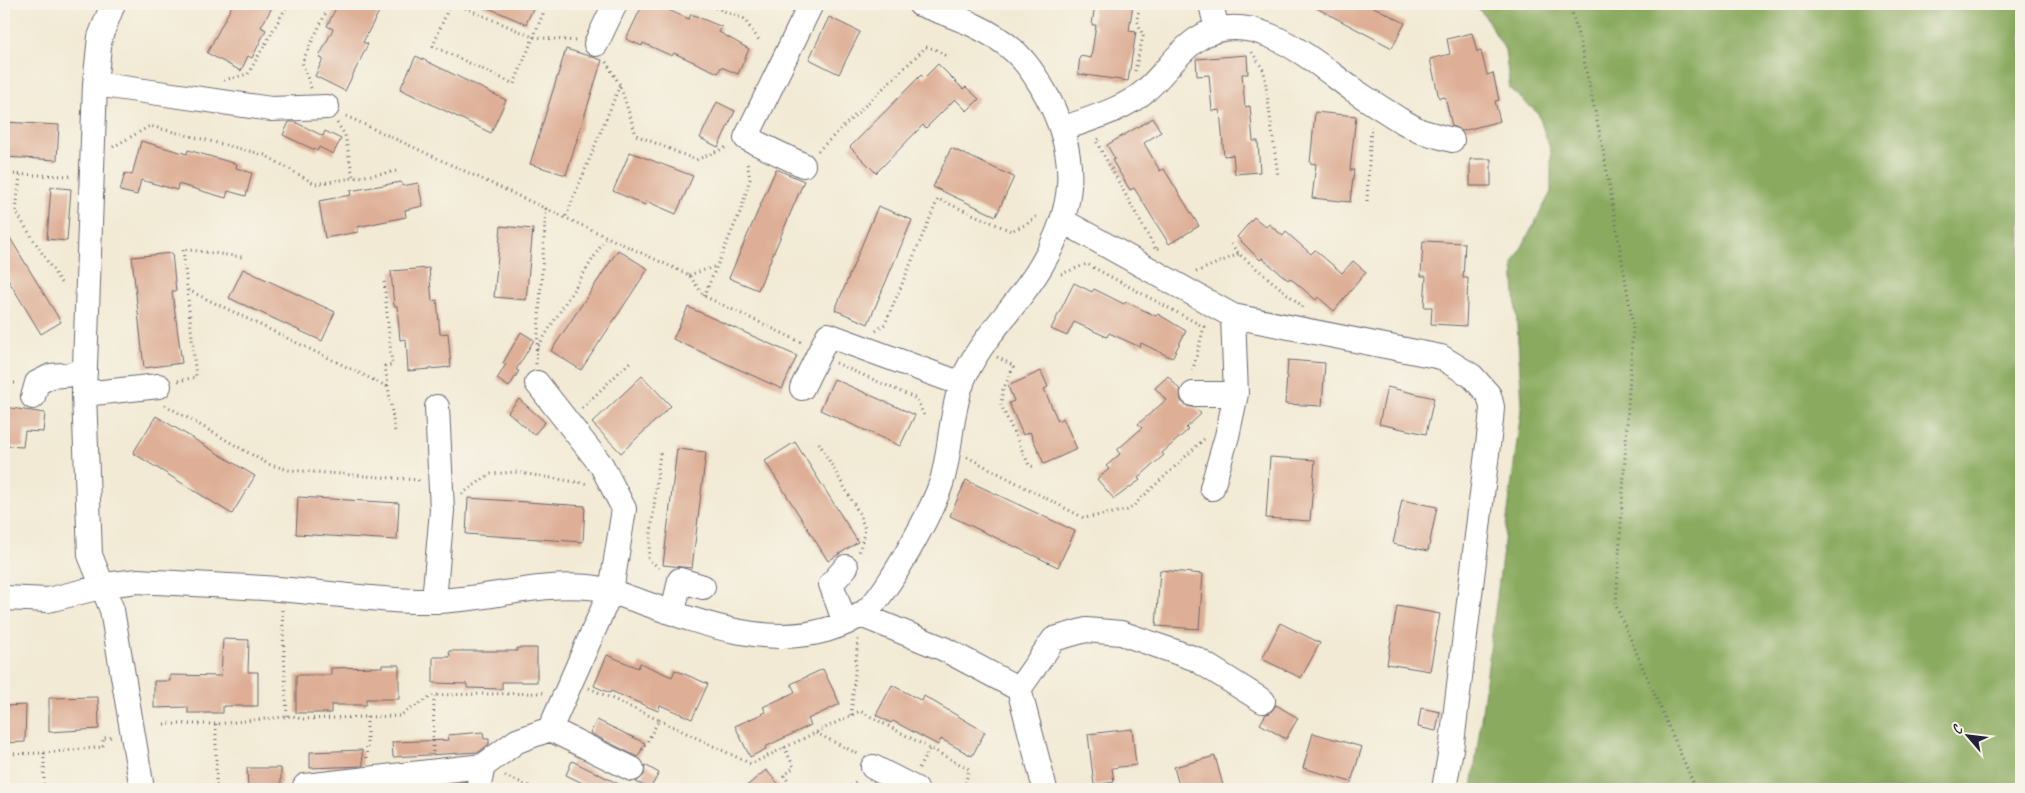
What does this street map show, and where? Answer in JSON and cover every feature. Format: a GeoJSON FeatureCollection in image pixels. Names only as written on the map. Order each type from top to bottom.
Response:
{"type":"FeatureCollection","features":[{"type":"Feature","properties":{"kind":"street"},"geometry":{"type":"LineString","coordinates":[[113,4],[100,37],[95,84],[85,384],[90,555],[112,610],[142,789]]}},
{"type":"Feature","properties":{"kind":"street"},"geometry":{"type":"LineString","coordinates":[[596,44],[615,4]]}},
{"type":"Feature","properties":{"kind":"street"},"geometry":{"type":"LineString","coordinates":[[803,165],[746,138],[811,4]]}},
{"type":"Feature","properties":{"kind":"street"},"geometry":{"type":"LineString","coordinates":[[4,598],[48,600],[113,584],[138,581],[285,589],[434,601],[559,587],[594,587],[736,632],[779,637],[799,636],[853,619],[877,600],[930,510],[943,476],[962,384],[982,349],[1040,268],[1063,221],[1069,196],[1071,176],[1062,129],[1044,90],[1016,53],[987,32],[920,4]]}},
{"type":"Feature","properties":{"kind":"street"},"geometry":{"type":"LineString","coordinates":[[1211,4],[1224,29]]}},
{"type":"Feature","properties":{"kind":"street"},"geometry":{"type":"LineString","coordinates":[[1062,129],[1124,105],[1143,93],[1185,49],[1199,38],[1224,29],[1249,30],[1283,42],[1400,120],[1420,131],[1452,140]]}},
{"type":"Feature","properties":{"kind":"street"},"geometry":{"type":"LineString","coordinates":[[95,84],[214,99],[271,109],[331,114]]}},
{"type":"Feature","properties":{"kind":"street"},"geometry":{"type":"LineString","coordinates":[[1063,221],[1233,316],[1441,357],[1472,376],[1489,396],[1492,407],[1452,743],[1444,789]]}},
{"type":"Feature","properties":{"kind":"street"},"geometry":{"type":"LineString","coordinates":[[1212,488],[1227,436],[1236,394],[1233,316]]}},
{"type":"Feature","properties":{"kind":"street"},"geometry":{"type":"LineString","coordinates":[[802,388],[828,335],[962,384]]}},
{"type":"Feature","properties":{"kind":"street"},"geometry":{"type":"LineString","coordinates":[[33,397],[36,383],[51,376],[85,384],[159,386]]}},
{"type":"Feature","properties":{"kind":"street"},"geometry":{"type":"LineString","coordinates":[[536,383],[602,466],[624,509],[611,591],[550,729]]}},
{"type":"Feature","properties":{"kind":"street"},"geometry":{"type":"LineString","coordinates":[[1201,394],[1236,394]]}},
{"type":"Feature","properties":{"kind":"street"},"geometry":{"type":"LineString","coordinates":[[434,601],[442,498],[437,407]]}},
{"type":"Feature","properties":{"kind":"street"},"geometry":{"type":"LineString","coordinates":[[846,567],[832,584],[853,619],[944,650],[1019,689],[1045,789]]}},
{"type":"Feature","properties":{"kind":"street"},"geometry":{"type":"LineString","coordinates":[[673,612],[680,580],[703,587]]}},
{"type":"Feature","properties":{"kind":"street"},"geometry":{"type":"LineString","coordinates":[[1019,689],[1054,639],[1086,630],[1121,633],[1196,659],[1263,701]]}},
{"type":"Feature","properties":{"kind":"street"},"geometry":{"type":"LineString","coordinates":[[305,786],[367,777],[483,766],[516,740],[550,729],[632,769]]}},
{"type":"Feature","properties":{"kind":"street"},"geometry":{"type":"LineString","coordinates":[[478,789],[483,766]]}},
{"type":"Feature","properties":{"kind":"street"},"geometry":{"type":"LineString","coordinates":[[873,768],[916,789]]}},
{"type":"Feature","properties":{"kind":"path"},"geometry":{"type":"LineString","coordinates":[[214,99],[220,82],[248,74],[288,4]]}},
{"type":"Feature","properties":{"kind":"path"},"geometry":{"type":"LineString","coordinates":[[330,4],[302,62],[309,86],[345,135],[353,177]]}},
{"type":"Feature","properties":{"kind":"path"},"geometry":{"type":"LineString","coordinates":[[450,4],[433,46],[514,84],[547,4]]}},
{"type":"Feature","properties":{"kind":"path"},"geometry":{"type":"LineString","coordinates":[[456,4],[533,37],[596,44],[620,86],[636,135],[644,139],[696,160],[746,138],[750,179],[741,210],[704,296]]}},
{"type":"Feature","properties":{"kind":"path"},"geometry":{"type":"LineString","coordinates":[[706,4],[744,20],[759,40]]}},
{"type":"Feature","properties":{"kind":"path"},"geometry":{"type":"LineString","coordinates":[[1570,4],[1601,140],[1633,325],[1616,606],[1696,789]]}},
{"type":"Feature","properties":{"kind":"path"},"geometry":{"type":"LineString","coordinates":[[2013,4],[2021,9]]}},
{"type":"Feature","properties":{"kind":"path"},"geometry":{"type":"LineString","coordinates":[[1224,29],[1264,71],[1278,176]]}},
{"type":"Feature","properties":{"kind":"path"},"geometry":{"type":"LineString","coordinates":[[803,165],[926,47],[935,49],[946,56]]}},
{"type":"Feature","properties":{"kind":"path"},"geometry":{"type":"LineString","coordinates":[[566,216],[620,86]]}},
{"type":"Feature","properties":{"kind":"path"},"geometry":{"type":"LineString","coordinates":[[331,114],[546,207],[689,275],[704,296],[802,342],[817,355],[917,399],[924,416]]}},
{"type":"Feature","properties":{"kind":"path"},"geometry":{"type":"LineString","coordinates":[[1364,119],[1371,125],[1367,201]]}},
{"type":"Feature","properties":{"kind":"path"},"geometry":{"type":"LineString","coordinates":[[112,148],[150,126],[265,155],[316,184],[397,171]]}},
{"type":"Feature","properties":{"kind":"path"},"geometry":{"type":"LineString","coordinates":[[4,174],[92,177]]}},
{"type":"Feature","properties":{"kind":"path"},"geometry":{"type":"LineString","coordinates":[[20,174],[16,212],[61,283]]}},
{"type":"Feature","properties":{"kind":"path"},"geometry":{"type":"LineString","coordinates":[[857,345],[886,324],[938,199],[1011,231],[1027,224],[1037,216]]}},
{"type":"Feature","properties":{"kind":"path"},"geometry":{"type":"LineString","coordinates":[[536,383],[536,351],[546,207]]}},
{"type":"Feature","properties":{"kind":"path"},"geometry":{"type":"LineString","coordinates":[[536,351],[607,236]]}},
{"type":"Feature","properties":{"kind":"path"},"geometry":{"type":"LineString","coordinates":[[1231,244],[1239,254],[1302,306],[1299,328]]}},
{"type":"Feature","properties":{"kind":"path"},"geometry":{"type":"LineString","coordinates":[[242,257],[183,249],[196,377],[159,386],[160,402],[268,464],[289,470],[418,480],[429,498],[454,498],[465,493],[490,474],[515,472],[613,488]]}},
{"type":"Feature","properties":{"kind":"path"},"geometry":{"type":"LineString","coordinates":[[1172,282],[1239,254]]}},
{"type":"Feature","properties":{"kind":"path"},"geometry":{"type":"LineString","coordinates":[[1040,268],[1062,275],[1087,264],[1204,327],[1192,375],[1201,394]]}},
{"type":"Feature","properties":{"kind":"path"},"geometry":{"type":"LineString","coordinates":[[689,275],[717,266]]}},
{"type":"Feature","properties":{"kind":"path"},"geometry":{"type":"LineString","coordinates":[[384,282],[392,365],[385,366],[395,432]]}},
{"type":"Feature","properties":{"kind":"path"},"geometry":{"type":"LineString","coordinates":[[187,290],[388,386]]}},
{"type":"Feature","properties":{"kind":"path"},"geometry":{"type":"LineString","coordinates":[[982,349],[1014,366],[1003,390],[1001,405],[1029,465],[1036,468]]}},
{"type":"Feature","properties":{"kind":"path"},"geometry":{"type":"LineString","coordinates":[[568,423],[631,361]]}},
{"type":"Feature","properties":{"kind":"path"},"geometry":{"type":"LineString","coordinates":[[949,447],[1084,518],[1129,510],[1205,439],[1206,430]]}},
{"type":"Feature","properties":{"kind":"path"},"geometry":{"type":"LineString","coordinates":[[819,443],[859,513],[865,530],[858,556],[846,567]]}},
{"type":"Feature","properties":{"kind":"path"},"geometry":{"type":"LineString","coordinates":[[660,453],[648,559],[660,569],[680,580]]}},
{"type":"Feature","properties":{"kind":"path"},"geometry":{"type":"LineString","coordinates":[[285,589],[282,616],[287,716]]}},
{"type":"Feature","properties":{"kind":"path"},"geometry":{"type":"LineString","coordinates":[[851,715],[853,619]]}},
{"type":"Feature","properties":{"kind":"path"},"geometry":{"type":"LineString","coordinates":[[572,680],[751,764],[860,710],[969,768],[964,789]]}},
{"type":"Feature","properties":{"kind":"path"},"geometry":{"type":"LineString","coordinates":[[159,724],[216,724],[287,716],[301,719],[399,716],[434,695],[540,692],[562,702]]}},
{"type":"Feature","properties":{"kind":"path"},"geometry":{"type":"LineString","coordinates":[[432,771],[434,695]]}},
{"type":"Feature","properties":{"kind":"path"},"geometry":{"type":"LineString","coordinates":[[367,717],[367,777]]}},
{"type":"Feature","properties":{"kind":"path"},"geometry":{"type":"LineString","coordinates":[[632,769],[659,720]]}},
{"type":"Feature","properties":{"kind":"path"},"geometry":{"type":"LineString","coordinates":[[216,724],[216,789]]}},
{"type":"Feature","properties":{"kind":"path"},"geometry":{"type":"LineString","coordinates":[[816,732],[875,762],[873,768],[847,789]]}},
{"type":"Feature","properties":{"kind":"path"},"geometry":{"type":"LineString","coordinates":[[4,754],[44,753],[103,747],[103,738],[133,735]]}},
{"type":"Feature","properties":{"kind":"path"},"geometry":{"type":"LineString","coordinates":[[784,747],[794,767],[784,776],[795,789]]}},
{"type":"Feature","properties":{"kind":"path"},"geometry":{"type":"LineString","coordinates":[[44,753],[44,789]]}},
{"type":"Feature","properties":{"kind":"path"},"geometry":{"type":"LineString","coordinates":[[483,766],[537,789]]}},
{"type":"Feature","properties":{"kind":"green space"},"geometry":{"type":"Polygon","coordinates":[[[1473,4],[2021,4],[2021,789],[1472,789],[1522,403],[1513,264],[1551,192],[1551,152],[1538,113],[1510,89],[1505,50],[1485,16],[1473,4]]]}},
{"type":"Feature","properties":{"kind":"building"},"geometry":{"type":"Polygon","coordinates":[[[233,4],[274,4],[261,27],[266,30],[252,58],[248,56],[241,71],[207,53],[233,4]]]}},
{"type":"Feature","properties":{"kind":"building"},"geometry":{"type":"Polygon","coordinates":[[[338,4],[383,4],[363,42],[368,44],[345,91],[315,76],[323,59],[319,57],[333,29],[327,26],[338,4]]]}},
{"type":"Feature","properties":{"kind":"building"},"geometry":{"type":"Polygon","coordinates":[[[479,4],[535,4],[526,24],[479,4]]]}},
{"type":"Feature","properties":{"kind":"building"},"geometry":{"type":"Polygon","coordinates":[[[643,4],[654,4],[689,19],[691,14],[722,27],[719,32],[749,49],[738,74],[721,67],[718,73],[674,53],[672,56],[643,43],[642,46],[626,39],[643,4]]]}},
{"type":"Feature","properties":{"kind":"building"},"geometry":{"type":"Polygon","coordinates":[[[1095,4],[1133,4],[1129,31],[1136,32],[1128,81],[1078,74],[1080,56],[1091,58],[1096,25],[1092,25],[1095,4]]]}},
{"type":"Feature","properties":{"kind":"building"},"geometry":{"type":"Polygon","coordinates":[[[1309,4],[1368,4],[1405,23],[1392,48],[1309,4]]]}},
{"type":"Feature","properties":{"kind":"building"},"geometry":{"type":"Polygon","coordinates":[[[829,17],[860,32],[839,74],[809,59],[829,17]]]}},
{"type":"Feature","properties":{"kind":"building"},"geometry":{"type":"Polygon","coordinates":[[[1472,33],[1477,52],[1481,51],[1487,75],[1493,73],[1499,100],[1495,101],[1500,121],[1462,131],[1452,126],[1445,97],[1439,98],[1430,59],[1450,54],[1447,39],[1472,33]]]}},
{"type":"Feature","properties":{"kind":"building"},"geometry":{"type":"Polygon","coordinates":[[[566,49],[602,60],[566,175],[530,164],[566,49]]]}},
{"type":"Feature","properties":{"kind":"building"},"geometry":{"type":"Polygon","coordinates":[[[1247,55],[1248,74],[1242,74],[1245,107],[1250,106],[1253,141],[1258,141],[1260,172],[1235,174],[1233,155],[1224,156],[1220,110],[1212,111],[1209,75],[1197,76],[1196,59],[1247,55]]]}},
{"type":"Feature","properties":{"kind":"building"},"geometry":{"type":"Polygon","coordinates":[[[416,56],[506,100],[491,133],[400,89],[416,56]]]}},
{"type":"Feature","properties":{"kind":"building"},"geometry":{"type":"Polygon","coordinates":[[[938,64],[963,89],[966,87],[979,99],[967,111],[955,99],[926,128],[923,125],[876,173],[850,147],[921,75],[924,78],[938,64]]]}},
{"type":"Feature","properties":{"kind":"building"},"geometry":{"type":"Polygon","coordinates":[[[717,102],[735,111],[718,147],[700,138],[717,102]]]}},
{"type":"Feature","properties":{"kind":"building"},"geometry":{"type":"Polygon","coordinates":[[[1315,112],[1356,116],[1350,170],[1354,170],[1350,202],[1312,198],[1316,164],[1310,163],[1315,112]]]}},
{"type":"Feature","properties":{"kind":"building"},"geometry":{"type":"Polygon","coordinates":[[[1153,118],[1161,132],[1144,143],[1160,171],[1164,169],[1199,226],[1169,244],[1134,188],[1130,190],[1112,160],[1115,159],[1107,145],[1153,118]]]}},
{"type":"Feature","properties":{"kind":"building"},"geometry":{"type":"Polygon","coordinates":[[[4,122],[59,125],[57,160],[4,157],[4,122]]]}},
{"type":"Feature","properties":{"kind":"building"},"geometry":{"type":"Polygon","coordinates":[[[289,122],[295,122],[323,136],[325,131],[341,139],[333,154],[319,147],[317,151],[283,135],[289,122]]]}},
{"type":"Feature","properties":{"kind":"building"},"geometry":{"type":"Polygon","coordinates":[[[141,141],[187,154],[188,150],[237,164],[236,168],[252,173],[246,196],[228,191],[226,198],[178,184],[177,190],[141,180],[137,195],[120,191],[125,173],[132,175],[141,141]]]}},
{"type":"Feature","properties":{"kind":"building"},"geometry":{"type":"Polygon","coordinates":[[[951,148],[1014,177],[996,216],[933,187],[951,148]]]}},
{"type":"Feature","properties":{"kind":"building"},"geometry":{"type":"Polygon","coordinates":[[[630,152],[693,176],[676,214],[646,201],[645,205],[613,191],[630,152]]]}},
{"type":"Feature","properties":{"kind":"building"},"geometry":{"type":"Polygon","coordinates":[[[1470,159],[1491,159],[1491,186],[1470,186],[1470,159]]]}},
{"type":"Feature","properties":{"kind":"building"},"geometry":{"type":"Polygon","coordinates":[[[776,169],[804,181],[758,290],[729,278],[776,169]]]}},
{"type":"Feature","properties":{"kind":"building"},"geometry":{"type":"Polygon","coordinates":[[[401,182],[402,186],[418,183],[423,206],[405,210],[406,217],[357,227],[358,232],[325,238],[319,201],[351,195],[350,191],[401,182]]]}},
{"type":"Feature","properties":{"kind":"building"},"geometry":{"type":"Polygon","coordinates":[[[51,187],[71,189],[67,241],[47,239],[51,187]]]}},
{"type":"Feature","properties":{"kind":"building"},"geometry":{"type":"Polygon","coordinates":[[[878,206],[912,220],[868,324],[835,310],[878,206]]]}},
{"type":"Feature","properties":{"kind":"building"},"geometry":{"type":"Polygon","coordinates":[[[1254,217],[1266,227],[1269,224],[1283,236],[1286,232],[1311,254],[1315,250],[1342,273],[1353,261],[1366,272],[1334,311],[1318,297],[1316,300],[1290,278],[1288,280],[1262,258],[1260,260],[1237,237],[1254,217]]]}},
{"type":"Feature","properties":{"kind":"building"},"geometry":{"type":"Polygon","coordinates":[[[501,226],[533,229],[526,300],[494,297],[501,226]]]}},
{"type":"Feature","properties":{"kind":"building"},"geometry":{"type":"Polygon","coordinates":[[[4,228],[61,322],[41,334],[4,273],[4,228]]]}},
{"type":"Feature","properties":{"kind":"building"},"geometry":{"type":"Polygon","coordinates":[[[1423,241],[1465,243],[1463,278],[1468,278],[1466,326],[1431,324],[1432,307],[1424,307],[1426,276],[1421,276],[1423,241]]]}},
{"type":"Feature","properties":{"kind":"building"},"geometry":{"type":"Polygon","coordinates":[[[618,250],[648,269],[581,370],[551,351],[618,250]]]}},
{"type":"Feature","properties":{"kind":"building"},"geometry":{"type":"Polygon","coordinates":[[[172,253],[176,291],[172,291],[182,363],[144,368],[132,257],[172,253]]]}},
{"type":"Feature","properties":{"kind":"building"},"geometry":{"type":"Polygon","coordinates":[[[429,268],[432,301],[437,300],[440,334],[448,333],[451,367],[408,371],[406,339],[400,340],[397,306],[394,306],[391,271],[429,268]]]}},
{"type":"Feature","properties":{"kind":"building"},"geometry":{"type":"Polygon","coordinates":[[[243,269],[335,312],[322,341],[229,298],[243,269]]]}},
{"type":"Feature","properties":{"kind":"building"},"geometry":{"type":"Polygon","coordinates":[[[1074,283],[1092,292],[1094,289],[1124,304],[1126,302],[1156,316],[1158,314],[1186,331],[1172,358],[1141,343],[1140,347],[1109,333],[1107,337],[1074,322],[1067,336],[1051,329],[1074,283]]]}},
{"type":"Feature","properties":{"kind":"building"},"geometry":{"type":"Polygon","coordinates":[[[688,307],[797,356],[782,389],[673,339],[688,307]]]}},
{"type":"Feature","properties":{"kind":"building"},"geometry":{"type":"Polygon","coordinates":[[[521,332],[534,340],[516,370],[519,371],[509,387],[497,379],[506,364],[503,363],[521,332]]]}},
{"type":"Feature","properties":{"kind":"building"},"geometry":{"type":"Polygon","coordinates":[[[1288,360],[1325,363],[1322,406],[1285,404],[1288,360]]]}},
{"type":"Feature","properties":{"kind":"building"},"geometry":{"type":"Polygon","coordinates":[[[1041,371],[1048,387],[1044,389],[1058,421],[1063,418],[1077,449],[1044,464],[1030,432],[1023,435],[1009,403],[1014,401],[1008,386],[1041,371]]]}},
{"type":"Feature","properties":{"kind":"building"},"geometry":{"type":"Polygon","coordinates":[[[642,376],[671,406],[621,453],[592,423],[642,376]]]}},
{"type":"Feature","properties":{"kind":"building"},"geometry":{"type":"Polygon","coordinates":[[[1168,376],[1180,390],[1181,401],[1187,406],[1196,408],[1201,414],[1186,428],[1188,430],[1162,453],[1164,455],[1138,478],[1140,480],[1114,499],[1097,479],[1109,469],[1106,466],[1120,454],[1117,450],[1142,428],[1138,424],[1166,400],[1155,388],[1168,376]]]}},
{"type":"Feature","properties":{"kind":"building"},"geometry":{"type":"Polygon","coordinates":[[[834,379],[915,415],[900,446],[820,410],[834,379]]]}},
{"type":"Feature","properties":{"kind":"building"},"geometry":{"type":"Polygon","coordinates":[[[1387,387],[1434,398],[1426,434],[1379,424],[1387,387]]]}},
{"type":"Feature","properties":{"kind":"building"},"geometry":{"type":"Polygon","coordinates":[[[519,399],[545,422],[534,435],[508,412],[519,399]]]}},
{"type":"Feature","properties":{"kind":"building"},"geometry":{"type":"Polygon","coordinates":[[[4,407],[45,413],[43,432],[25,431],[23,447],[4,446],[4,407]]]}},
{"type":"Feature","properties":{"kind":"building"},"geometry":{"type":"Polygon","coordinates":[[[156,416],[255,476],[232,514],[133,453],[156,416]]]}},
{"type":"Feature","properties":{"kind":"building"},"geometry":{"type":"Polygon","coordinates":[[[795,442],[858,542],[828,561],[765,461],[795,442]]]}},
{"type":"Feature","properties":{"kind":"building"},"geometry":{"type":"Polygon","coordinates":[[[677,449],[706,452],[692,568],[663,565],[677,449]]]}},
{"type":"Feature","properties":{"kind":"building"},"geometry":{"type":"Polygon","coordinates":[[[1270,457],[1315,460],[1310,521],[1266,518],[1270,457]]]}},
{"type":"Feature","properties":{"kind":"building"},"geometry":{"type":"Polygon","coordinates":[[[966,480],[1075,531],[1058,567],[950,516],[966,480]]]}},
{"type":"Feature","properties":{"kind":"building"},"geometry":{"type":"Polygon","coordinates":[[[298,497],[399,503],[397,540],[296,534],[298,497]]]}},
{"type":"Feature","properties":{"kind":"building"},"geometry":{"type":"Polygon","coordinates":[[[468,498],[585,506],[583,542],[466,534],[468,498]]]}},
{"type":"Feature","properties":{"kind":"building"},"geometry":{"type":"Polygon","coordinates":[[[1402,500],[1437,507],[1428,551],[1393,544],[1402,500]]]}},
{"type":"Feature","properties":{"kind":"building"},"geometry":{"type":"Polygon","coordinates":[[[1160,570],[1203,574],[1199,629],[1156,626],[1160,570]]]}},
{"type":"Feature","properties":{"kind":"building"},"geometry":{"type":"Polygon","coordinates":[[[1397,606],[1440,614],[1430,671],[1387,664],[1397,606]]]}},
{"type":"Feature","properties":{"kind":"building"},"geometry":{"type":"Polygon","coordinates":[[[1280,623],[1320,643],[1301,678],[1262,659],[1280,623]]]}},
{"type":"Feature","properties":{"kind":"building"},"geometry":{"type":"Polygon","coordinates":[[[223,639],[249,640],[248,672],[258,672],[258,706],[223,706],[223,713],[188,713],[188,707],[154,708],[154,681],[170,681],[170,675],[221,676],[223,639]]]}},
{"type":"Feature","properties":{"kind":"building"},"geometry":{"type":"Polygon","coordinates":[[[517,648],[537,648],[537,682],[502,682],[502,689],[467,688],[467,684],[433,683],[433,657],[450,657],[449,651],[517,651],[517,648]]]}},
{"type":"Feature","properties":{"kind":"building"},"geometry":{"type":"Polygon","coordinates":[[[607,655],[638,668],[640,663],[672,677],[675,670],[708,684],[692,719],[660,705],[658,711],[611,691],[610,693],[594,686],[607,655]]]}},
{"type":"Feature","properties":{"kind":"building"},"geometry":{"type":"Polygon","coordinates":[[[382,665],[399,665],[399,699],[366,699],[366,705],[331,705],[331,713],[296,713],[296,675],[331,675],[331,668],[382,667],[382,665]]]}},
{"type":"Feature","properties":{"kind":"building"},"geometry":{"type":"Polygon","coordinates":[[[823,669],[840,704],[808,719],[811,725],[765,747],[766,749],[750,757],[735,726],[766,712],[763,707],[795,692],[791,684],[823,669]]]}},
{"type":"Feature","properties":{"kind":"building"},"geometry":{"type":"Polygon","coordinates":[[[892,685],[922,701],[924,696],[985,732],[972,756],[941,739],[938,745],[893,721],[891,723],[876,715],[892,685]]]}},
{"type":"Feature","properties":{"kind":"building"},"geometry":{"type":"Polygon","coordinates":[[[98,697],[99,729],[49,732],[49,698],[98,697]]]}},
{"type":"Feature","properties":{"kind":"building"},"geometry":{"type":"Polygon","coordinates":[[[26,705],[25,742],[4,743],[4,706],[26,705]]]}},
{"type":"Feature","properties":{"kind":"building"},"geometry":{"type":"Polygon","coordinates":[[[1276,705],[1298,718],[1286,739],[1260,724],[1266,714],[1270,713],[1276,705]]]}},
{"type":"Feature","properties":{"kind":"building"},"geometry":{"type":"Polygon","coordinates":[[[1421,708],[1440,712],[1436,731],[1418,727],[1421,708]]]}},
{"type":"Feature","properties":{"kind":"building"},"geometry":{"type":"Polygon","coordinates":[[[597,720],[645,743],[638,757],[590,733],[597,720]]]}},
{"type":"Feature","properties":{"kind":"building"},"geometry":{"type":"Polygon","coordinates":[[[1132,729],[1136,765],[1112,768],[1114,782],[1094,785],[1088,734],[1132,729]]]}},
{"type":"Feature","properties":{"kind":"building"},"geometry":{"type":"Polygon","coordinates":[[[483,732],[484,739],[489,739],[489,744],[479,752],[393,757],[392,742],[449,740],[448,735],[483,732]]]}},
{"type":"Feature","properties":{"kind":"building"},"geometry":{"type":"Polygon","coordinates":[[[1313,733],[1362,747],[1351,782],[1303,768],[1313,733]]]}},
{"type":"Feature","properties":{"kind":"building"},"geometry":{"type":"Polygon","coordinates":[[[362,750],[363,766],[310,768],[310,752],[362,750]]]}},
{"type":"Feature","properties":{"kind":"building"},"geometry":{"type":"Polygon","coordinates":[[[1215,756],[1224,789],[1180,789],[1174,767],[1215,756]]]}},
{"type":"Feature","properties":{"kind":"building"},"geometry":{"type":"Polygon","coordinates":[[[572,761],[629,789],[595,789],[566,775],[572,761]]]}},
{"type":"Feature","properties":{"kind":"building"},"geometry":{"type":"Polygon","coordinates":[[[645,765],[659,773],[650,789],[636,782],[644,775],[645,765]]]}},
{"type":"Feature","properties":{"kind":"building"},"geometry":{"type":"Polygon","coordinates":[[[247,768],[281,768],[281,789],[248,789],[247,768]]]}},
{"type":"Feature","properties":{"kind":"building"},"geometry":{"type":"Polygon","coordinates":[[[766,770],[783,789],[743,789],[766,770]]]}}]}
